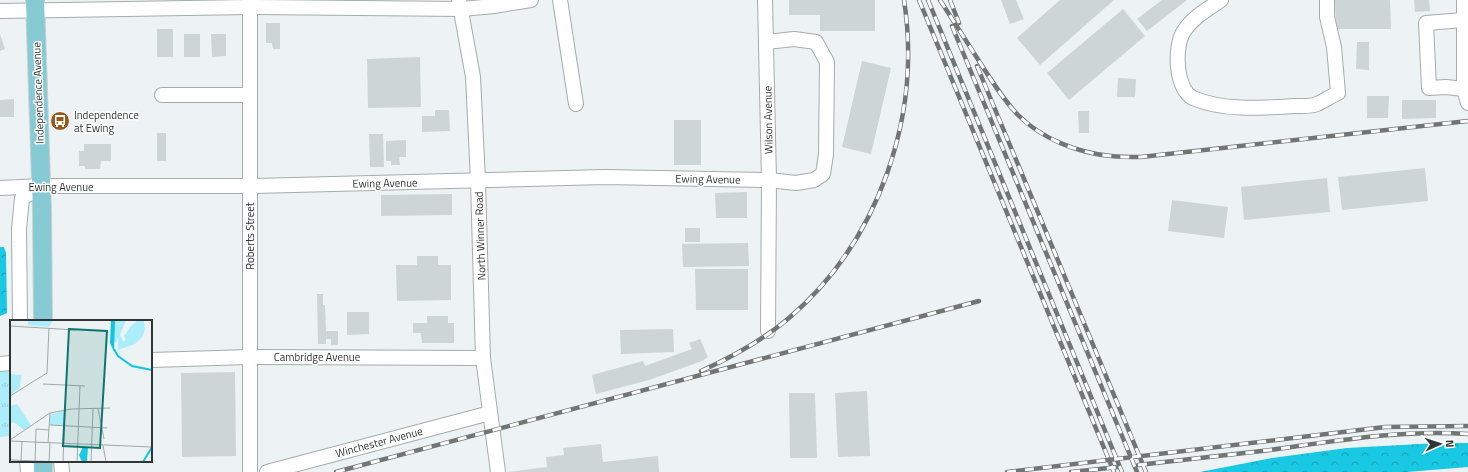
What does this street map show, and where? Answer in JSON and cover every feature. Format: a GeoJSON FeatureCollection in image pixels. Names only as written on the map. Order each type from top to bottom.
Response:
{"type":"FeatureCollection","features":[{"type":"Feature","properties":{"kind":"main road","name":"Independence Avenue"},"geometry":{"type":"LineString","coordinates":[[35,5],[42,186],[43,320]]}},
{"type":"Feature","properties":{"kind":"street"},"geometry":{"type":"LineString","coordinates":[[0,11],[35,5],[250,3],[461,4],[494,6],[531,0]]}},
{"type":"Feature","properties":{"kind":"street"},"geometry":{"type":"LineString","coordinates":[[560,0],[576,104]]}},
{"type":"Feature","properties":{"kind":"street","name":"Wilson Avenue"},"geometry":{"type":"LineString","coordinates":[[765,0],[769,180],[768,331]]}},
{"type":"Feature","properties":{"kind":"street"},"geometry":{"type":"LineString","coordinates":[[1221,0],[1200,14],[1183,31],[1179,48],[1178,72],[1181,84],[1192,97],[1212,103],[1243,109],[1316,105],[1338,93],[1334,47],[1327,18],[1327,0]]}},
{"type":"Feature","properties":{"kind":"street"},"geometry":{"type":"LineString","coordinates":[[1464,0],[1467,95],[1446,87],[1429,88],[1426,23],[1464,20]]}},
{"type":"Feature","properties":{"kind":"street","name":"Roberts Street"},"geometry":{"type":"LineString","coordinates":[[250,3],[250,472]]}},
{"type":"Feature","properties":{"kind":"street","name":"North Winner Road"},"geometry":{"type":"LineString","coordinates":[[461,4],[473,77],[478,181],[483,358],[498,472]]}},
{"type":"Feature","properties":{"kind":"street","name":"Ewing Avenue"},"geometry":{"type":"LineString","coordinates":[[0,188],[42,186],[250,186],[605,177],[769,180],[796,183],[814,180],[823,174],[826,154],[827,62],[816,42],[794,39],[766,42]]}},
{"type":"Feature","properties":{"kind":"street"},"geometry":{"type":"LineString","coordinates":[[162,95],[250,95]]}},
{"type":"Feature","properties":{"kind":"street"},"geometry":{"type":"LineString","coordinates":[[20,320],[19,229],[22,198],[42,186]]}},
{"type":"Feature","properties":{"kind":"street","name":"Cambridge Avenue"},"geometry":{"type":"LineString","coordinates":[[152,360],[249,357],[483,358]]}},
{"type":"Feature","properties":{"kind":"street"},"geometry":{"type":"LineString","coordinates":[[0,364],[10,363]]}},
{"type":"Feature","properties":{"kind":"street","name":"Winchester Avenue"},"geometry":{"type":"LineString","coordinates":[[267,472],[490,412]]}},
{"type":"Feature","properties":{"kind":"green space"},"geometry":{"type":"Polygon","coordinates":[[[0,247],[4,247],[6,253],[7,313],[0,316],[0,247]]]}},
{"type":"Feature","properties":{"kind":"green space"},"geometry":{"type":"Polygon","coordinates":[[[0,368],[10,368],[10,436],[0,437],[0,368]]]}},
{"type":"Feature","properties":{"kind":"green space"},"geometry":{"type":"Polygon","coordinates":[[[1438,443],[1468,443],[1468,467],[1407,472],[1200,472],[1272,458],[1347,448],[1438,443]]]}},
{"type":"Feature","properties":{"kind":"building"},"geometry":{"type":"Polygon","coordinates":[[[789,0],[875,0],[875,31],[820,31],[820,15],[789,15],[789,0]]]}},
{"type":"Feature","properties":{"kind":"building"},"geometry":{"type":"Polygon","coordinates":[[[1001,0],[1016,0],[1024,19],[1010,24],[1001,0]]]}},
{"type":"Feature","properties":{"kind":"building"},"geometry":{"type":"Polygon","coordinates":[[[1060,0],[1114,0],[1040,65],[1017,38],[1060,0]]]}},
{"type":"Feature","properties":{"kind":"building"},"geometry":{"type":"Polygon","coordinates":[[[1162,0],[1187,0],[1147,31],[1137,19],[1162,0]]]}},
{"type":"Feature","properties":{"kind":"building"},"geometry":{"type":"Polygon","coordinates":[[[1335,0],[1390,0],[1391,29],[1336,29],[1335,0]]]}},
{"type":"Feature","properties":{"kind":"building"},"geometry":{"type":"Polygon","coordinates":[[[1414,0],[1429,0],[1430,11],[1415,12],[1414,0]]]}},
{"type":"Feature","properties":{"kind":"building"},"geometry":{"type":"Polygon","coordinates":[[[1123,9],[1145,36],[1069,100],[1047,73],[1123,9]]]}},
{"type":"Feature","properties":{"kind":"building"},"geometry":{"type":"Polygon","coordinates":[[[266,23],[280,23],[280,49],[273,49],[272,43],[266,43],[266,23]]]}},
{"type":"Feature","properties":{"kind":"building"},"geometry":{"type":"Polygon","coordinates":[[[157,29],[173,29],[173,57],[157,57],[157,29]]]}},
{"type":"Feature","properties":{"kind":"building"},"geometry":{"type":"Polygon","coordinates":[[[0,34],[5,49],[0,51],[0,34]]]}},
{"type":"Feature","properties":{"kind":"building"},"geometry":{"type":"Polygon","coordinates":[[[184,34],[200,34],[200,57],[184,57],[184,34]]]}},
{"type":"Feature","properties":{"kind":"building"},"geometry":{"type":"Polygon","coordinates":[[[211,34],[226,34],[226,56],[212,57],[211,34]]]}},
{"type":"Feature","properties":{"kind":"building"},"geometry":{"type":"Polygon","coordinates":[[[1357,42],[1369,42],[1369,70],[1356,69],[1357,42]]]}},
{"type":"Feature","properties":{"kind":"building"},"geometry":{"type":"Polygon","coordinates":[[[420,57],[421,107],[368,108],[367,59],[420,57]]]}},
{"type":"Feature","properties":{"kind":"building"},"geometry":{"type":"Polygon","coordinates":[[[862,61],[891,68],[871,154],[842,147],[862,61]]]}},
{"type":"Feature","properties":{"kind":"building"},"geometry":{"type":"Polygon","coordinates":[[[1118,78],[1136,79],[1135,97],[1117,97],[1118,78]]]}},
{"type":"Feature","properties":{"kind":"building"},"geometry":{"type":"Polygon","coordinates":[[[1367,96],[1389,96],[1388,118],[1367,118],[1367,96]]]}},
{"type":"Feature","properties":{"kind":"building"},"geometry":{"type":"Polygon","coordinates":[[[14,99],[14,117],[0,117],[0,100],[14,99]]]}},
{"type":"Feature","properties":{"kind":"building"},"geometry":{"type":"Polygon","coordinates":[[[1402,100],[1436,100],[1436,118],[1402,119],[1402,100]]]}},
{"type":"Feature","properties":{"kind":"building"},"geometry":{"type":"Polygon","coordinates":[[[435,110],[449,110],[450,131],[422,132],[422,116],[435,116],[435,110]]]}},
{"type":"Feature","properties":{"kind":"building"},"geometry":{"type":"Polygon","coordinates":[[[1078,111],[1089,111],[1089,133],[1079,133],[1078,111]]]}},
{"type":"Feature","properties":{"kind":"building"},"geometry":{"type":"Polygon","coordinates":[[[674,120],[701,120],[701,165],[674,165],[674,120]]]}},
{"type":"Feature","properties":{"kind":"building"},"geometry":{"type":"Polygon","coordinates":[[[157,133],[166,133],[166,161],[157,161],[157,133]]]}},
{"type":"Feature","properties":{"kind":"building"},"geometry":{"type":"Polygon","coordinates":[[[369,134],[383,134],[384,167],[370,167],[369,134]]]}},
{"type":"Feature","properties":{"kind":"building"},"geometry":{"type":"Polygon","coordinates":[[[406,140],[406,157],[399,157],[400,165],[391,165],[391,161],[386,161],[386,141],[406,140]]]}},
{"type":"Feature","properties":{"kind":"building"},"geometry":{"type":"Polygon","coordinates":[[[84,144],[111,144],[111,161],[101,161],[100,169],[85,169],[85,166],[79,166],[79,151],[84,151],[84,144]]]}},
{"type":"Feature","properties":{"kind":"building"},"geometry":{"type":"Polygon","coordinates":[[[1425,168],[1428,201],[1342,210],[1338,177],[1425,168]]]}},
{"type":"Feature","properties":{"kind":"building"},"geometry":{"type":"Polygon","coordinates":[[[1327,178],[1330,212],[1244,220],[1241,187],[1327,178]]]}},
{"type":"Feature","properties":{"kind":"building"},"geometry":{"type":"Polygon","coordinates":[[[747,192],[747,218],[716,218],[715,193],[747,192]]]}},
{"type":"Feature","properties":{"kind":"building"},"geometry":{"type":"Polygon","coordinates":[[[452,194],[452,215],[381,216],[381,195],[452,194]]]}},
{"type":"Feature","properties":{"kind":"building"},"geometry":{"type":"Polygon","coordinates":[[[1172,200],[1228,207],[1224,238],[1168,231],[1172,200]]]}},
{"type":"Feature","properties":{"kind":"building"},"geometry":{"type":"Polygon","coordinates":[[[685,228],[700,228],[700,242],[685,242],[685,228]]]}},
{"type":"Feature","properties":{"kind":"building"},"geometry":{"type":"Polygon","coordinates":[[[748,243],[749,266],[683,267],[682,244],[748,243]]]}},
{"type":"Feature","properties":{"kind":"building"},"geometry":{"type":"Polygon","coordinates":[[[417,256],[438,256],[438,265],[451,265],[451,300],[397,301],[396,265],[417,265],[417,256]]]}},
{"type":"Feature","properties":{"kind":"building"},"geometry":{"type":"Polygon","coordinates":[[[695,269],[748,269],[748,310],[696,310],[695,269]]]}},
{"type":"Feature","properties":{"kind":"building"},"geometry":{"type":"Polygon","coordinates":[[[317,294],[323,294],[326,331],[338,331],[338,345],[331,345],[331,339],[326,339],[326,344],[318,344],[317,294]]]}},
{"type":"Feature","properties":{"kind":"building"},"geometry":{"type":"Polygon","coordinates":[[[347,312],[369,312],[369,334],[347,335],[347,312]]]}},
{"type":"Feature","properties":{"kind":"building"},"geometry":{"type":"Polygon","coordinates":[[[427,316],[448,316],[448,323],[454,323],[454,343],[422,343],[421,333],[413,333],[413,323],[427,323],[427,316]]]}},
{"type":"Feature","properties":{"kind":"building"},"geometry":{"type":"Polygon","coordinates":[[[673,329],[674,352],[621,354],[620,330],[673,329]]]}},
{"type":"Feature","properties":{"kind":"building"},"geometry":{"type":"Polygon","coordinates":[[[700,339],[708,357],[702,361],[649,380],[596,394],[592,375],[643,361],[645,366],[692,349],[689,343],[700,339]]]}},
{"type":"Feature","properties":{"kind":"building"},"geometry":{"type":"Polygon","coordinates":[[[235,372],[236,456],[182,457],[181,373],[235,372]]]}},
{"type":"Feature","properties":{"kind":"building"},"geometry":{"type":"Polygon","coordinates":[[[867,391],[870,456],[838,457],[835,393],[867,391]]]}},
{"type":"Feature","properties":{"kind":"building"},"geometry":{"type":"Polygon","coordinates":[[[789,393],[815,393],[817,458],[790,458],[789,393]]]}},
{"type":"Feature","properties":{"kind":"building"},"geometry":{"type":"Polygon","coordinates":[[[601,444],[603,462],[658,456],[659,472],[508,472],[547,467],[546,457],[564,455],[563,448],[601,444]]]}},
{"type":"Feature","properties":{"kind":"railway"},"geometry":{"type":"LineString","coordinates":[[701,371],[747,348],[769,334],[789,318],[821,287],[847,252],[870,214],[887,174],[899,131],[906,88],[908,44],[904,0]]}},
{"type":"Feature","properties":{"kind":"railway"},"geometry":{"type":"LineString","coordinates":[[919,0],[1114,472]]}},
{"type":"Feature","properties":{"kind":"railway"},"geometry":{"type":"LineString","coordinates":[[928,0],[1122,472]]}},
{"type":"Feature","properties":{"kind":"railway"},"geometry":{"type":"LineString","coordinates":[[940,0],[993,82],[1018,115],[1028,124],[1049,138],[1086,152],[1111,156],[1141,157],[1468,121]]}},
{"type":"Feature","properties":{"kind":"railway"},"geometry":{"type":"LineString","coordinates":[[950,0],[959,23]]}},
{"type":"Feature","properties":{"kind":"railway"},"geometry":{"type":"LineString","coordinates":[[952,26],[1137,472]]}},
{"type":"Feature","properties":{"kind":"railway"},"geometry":{"type":"LineString","coordinates":[[977,66],[1146,472]]}},
{"type":"Feature","properties":{"kind":"railway"},"geometry":{"type":"LineString","coordinates":[[336,472],[979,301]]}},
{"type":"Feature","properties":{"kind":"railway"},"geometry":{"type":"LineString","coordinates":[[1007,472],[1385,427],[1468,426]]}},
{"type":"Feature","properties":{"kind":"railway"},"geometry":{"type":"LineString","coordinates":[[1138,465],[1262,451],[1365,437],[1416,433],[1468,434]]}},
{"type":"Feature","properties":{"kind":"railway"},"geometry":{"type":"LineString","coordinates":[[1071,472],[1118,467]]}},
{"type":"Feature","properties":{"kind":"place","name":"Independence at Ewing"},"geometry":{"type":"Point","coordinates":[60,121]}}]}
